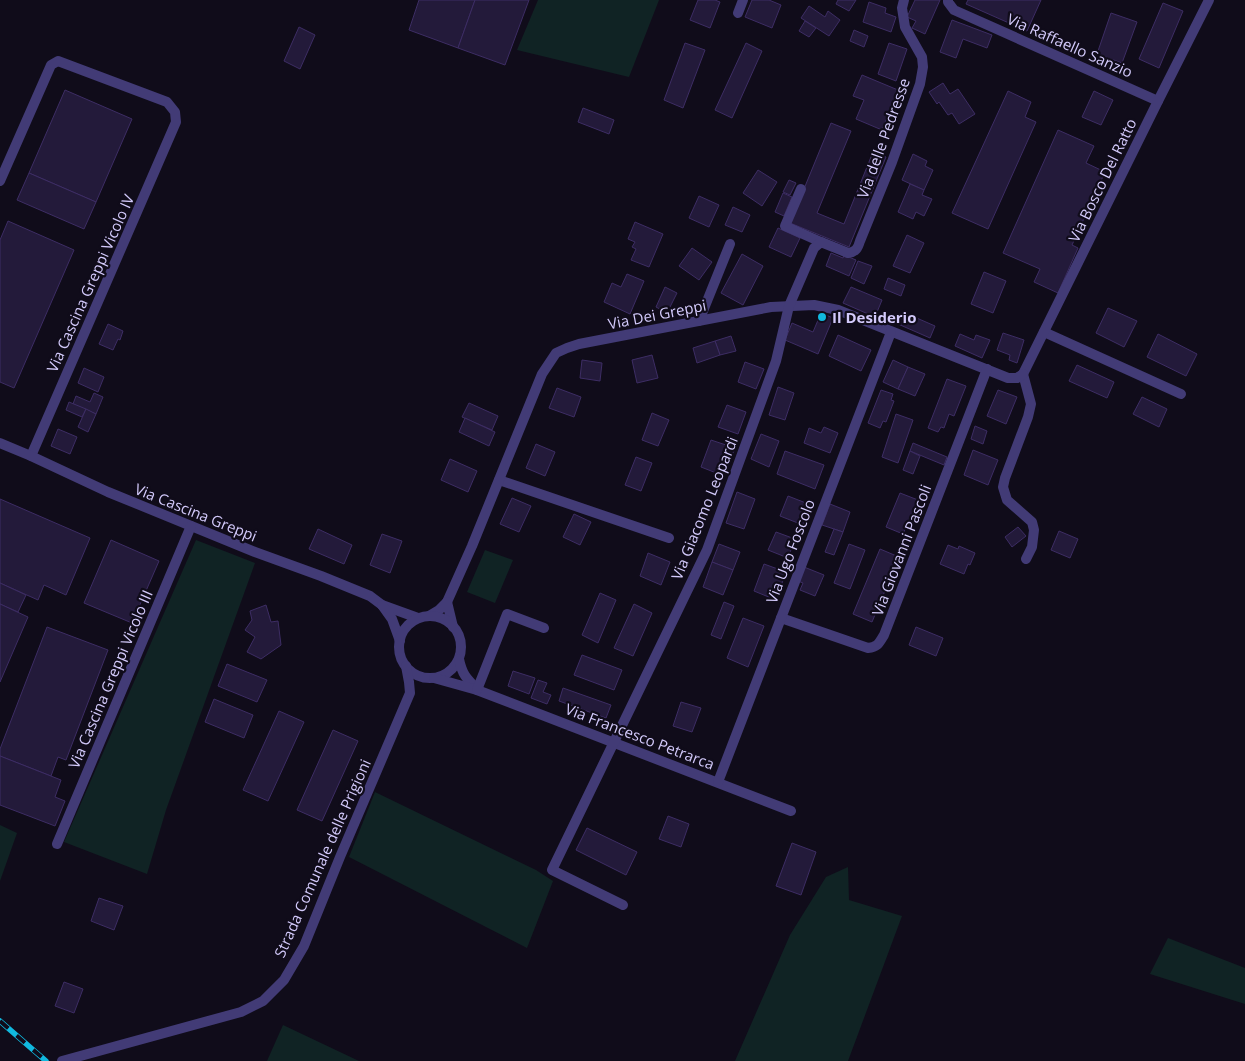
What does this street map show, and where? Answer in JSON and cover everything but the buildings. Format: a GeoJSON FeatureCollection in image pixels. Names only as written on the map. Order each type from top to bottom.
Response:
{"type":"FeatureCollection","features":[{"type":"Feature","properties":{"kind":"street"},"geometry":{"type":"LineString","coordinates":[[738,13],[743,0]]}},
{"type":"Feature","properties":{"kind":"street","name":"Via delle Pedresse"},"geometry":{"type":"LineString","coordinates":[[801,188],[785,226],[848,253],[857,249],[892,162],[920,84],[923,66],[922,57],[905,27],[902,8],[904,0]]}},
{"type":"Feature","properties":{"kind":"street","name":"Via Raffaello Sanzio"},"geometry":{"type":"LineString","coordinates":[[948,0],[954,10],[1158,100]]}},
{"type":"Feature","properties":{"kind":"street","name":"Via Bosco Del Ratto"},"geometry":{"type":"LineString","coordinates":[[1023,374],[1209,0]]}},
{"type":"Feature","properties":{"kind":"street","name":"Via Cascina Greppi Vicolo IV"},"geometry":{"type":"LineString","coordinates":[[0,181],[51,65],[58,61],[167,102],[175,112],[176,122],[31,456]]}},
{"type":"Feature","properties":{"kind":"street"},"geometry":{"type":"LineString","coordinates":[[790,306],[814,248],[821,242]]}},
{"type":"Feature","properties":{"kind":"street"},"geometry":{"type":"LineString","coordinates":[[699,321],[730,244]]}},
{"type":"Feature","properties":{"kind":"street","name":"Via Dei Greppi"},"geometry":{"type":"LineString","coordinates":[[446,602],[499,480],[542,374],[556,353],[567,348],[579,344],[771,307],[814,305],[838,310],[1008,378],[1017,378],[1023,374]]}},
{"type":"Feature","properties":{"kind":"street","name":"Via Giacomo Leopardi"},"geometry":{"type":"LineString","coordinates":[[623,905],[552,870],[706,550],[776,361],[790,306]]}},
{"type":"Feature","properties":{"kind":"street","name":"Via Ugo Foscolo"},"geometry":{"type":"LineString","coordinates":[[718,782],[891,332]]}},
{"type":"Feature","properties":{"kind":"street"},"geometry":{"type":"LineString","coordinates":[[1044,332],[1181,394]]}},
{"type":"Feature","properties":{"kind":"street","name":"Via Giovanni Pascoli"},"geometry":{"type":"LineString","coordinates":[[781,618],[868,648],[875,647],[880,642],[987,370]]}},
{"type":"Feature","properties":{"kind":"street"},"geometry":{"type":"LineString","coordinates":[[1023,374],[1031,404],[1003,487],[1007,500],[1032,522],[1034,530],[1032,547],[1026,559]]}},
{"type":"Feature","properties":{"kind":"street","name":"Via Cascina Greppi"},"geometry":{"type":"LineString","coordinates":[[0,444],[31,456],[108,492],[255,552],[370,596],[382,605],[418,618]]}},
{"type":"Feature","properties":{"kind":"street"},"geometry":{"type":"LineString","coordinates":[[499,480],[669,538]]}},
{"type":"Feature","properties":{"kind":"street","name":"Via Cascina Greppi Vicolo III"},"geometry":{"type":"LineString","coordinates":[[57,844],[191,526]]}},
{"type":"Feature","properties":{"kind":"street"},"geometry":{"type":"LineString","coordinates":[[429,616],[448,622],[453,627],[461,643],[461,651],[454,668],[445,675],[423,678],[414,674],[402,659],[399,648],[403,631],[418,618],[429,616],[439,610],[446,602]]}},
{"type":"Feature","properties":{"kind":"street"},"geometry":{"type":"LineString","coordinates":[[446,602],[453,627]]}},
{"type":"Feature","properties":{"kind":"street"},"geometry":{"type":"LineString","coordinates":[[382,605],[392,619],[400,641]]}},
{"type":"Feature","properties":{"kind":"street"},"geometry":{"type":"LineString","coordinates":[[459,658],[461,670],[465,678],[477,690],[507,614],[544,628]]}},
{"type":"Feature","properties":{"kind":"street"},"geometry":{"type":"LineString","coordinates":[[406,666],[410,693],[433,678]]}},
{"type":"Feature","properties":{"kind":"street","name":"Via Francesco Petrarca"},"geometry":{"type":"LineString","coordinates":[[433,678],[477,690],[791,810]]}},
{"type":"Feature","properties":{"kind":"street","name":"Strada Comunale delle Prigioni"},"geometry":{"type":"LineString","coordinates":[[62,1061],[240,1012],[263,1000],[284,980],[304,946],[410,693]]}},
{"type":"Feature","properties":{"kind":"green space"},"geometry":{"type":"Polygon","coordinates":[[[538,0],[659,0],[629,77],[517,50],[538,0]]]}},
{"type":"Feature","properties":{"kind":"green space"},"geometry":{"type":"Polygon","coordinates":[[[196,540],[255,563],[166,810],[147,874],[64,842],[196,540]]]}},
{"type":"Feature","properties":{"kind":"green space"},"geometry":{"type":"Polygon","coordinates":[[[485,550],[513,560],[495,603],[467,592],[485,550]]]}},
{"type":"Feature","properties":{"kind":"green space"},"geometry":{"type":"Polygon","coordinates":[[[375,792],[536,870],[553,881],[527,948],[349,857],[375,792]]]}},
{"type":"Feature","properties":{"kind":"green space"},"geometry":{"type":"Polygon","coordinates":[[[0,825],[17,833],[0,881],[0,825]]]}},
{"type":"Feature","properties":{"kind":"green space"},"geometry":{"type":"Polygon","coordinates":[[[848,867],[849,900],[902,916],[848,1061],[735,1061],[790,935],[826,877],[848,867]]]}},
{"type":"Feature","properties":{"kind":"green space"},"geometry":{"type":"Polygon","coordinates":[[[1168,938],[1245,968],[1245,1004],[1150,974],[1168,938]]]}},
{"type":"Feature","properties":{"kind":"green space"},"geometry":{"type":"Polygon","coordinates":[[[283,1025],[359,1061],[267,1061],[283,1025]]]}},
{"type":"Feature","properties":{"kind":"railway"},"geometry":{"type":"LineString","coordinates":[[0,1021],[46,1061]]}},
{"type":"Feature","properties":{"kind":"place","name":"Il Desiderio"},"geometry":{"type":"Point","coordinates":[822,317]}}]}
